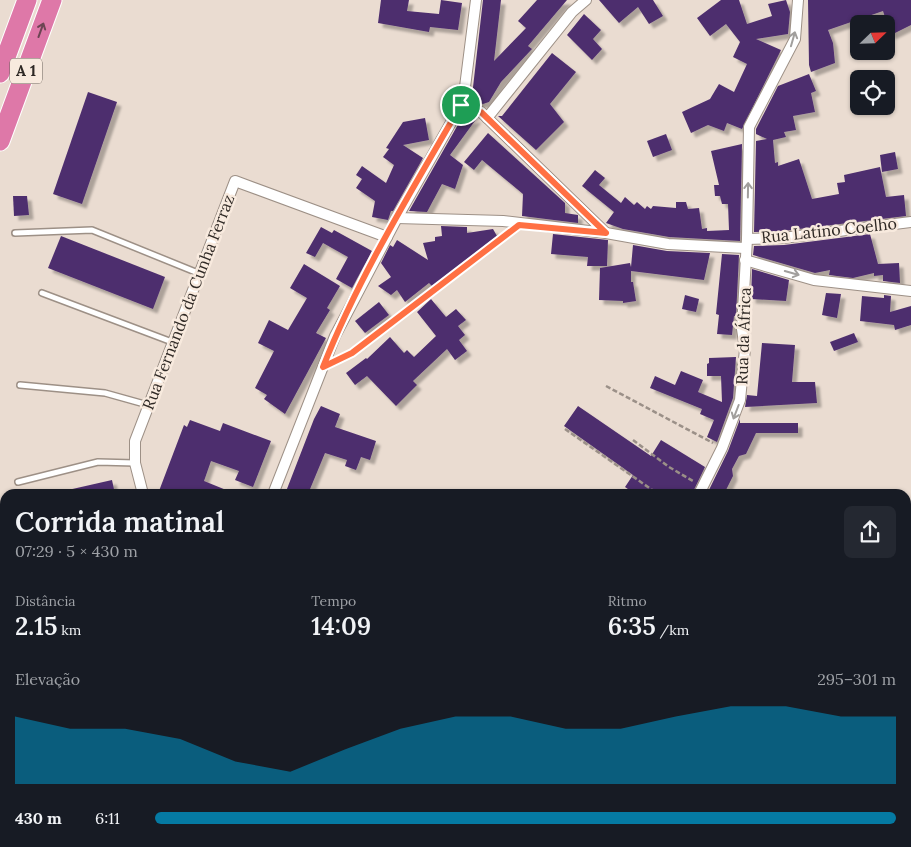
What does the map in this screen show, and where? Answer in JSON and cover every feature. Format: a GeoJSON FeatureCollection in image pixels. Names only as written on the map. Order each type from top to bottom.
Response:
{"type":"FeatureCollection","features":[{"type":"Feature","properties":{"kind":"highway","name":"A 1"},"geometry":{"type":"LineString","coordinates":[[0,73],[27,0]]}},
{"type":"Feature","properties":{"kind":"highway","name":"A 1"},"geometry":{"type":"LineString","coordinates":[[0,141],[52,0]]}},
{"type":"Feature","properties":{"kind":"street"},"geometry":{"type":"LineString","coordinates":[[275,489],[335,336],[387,236],[461,105],[476,0]]}},
{"type":"Feature","properties":{"kind":"street"},"geometry":{"type":"LineString","coordinates":[[487,118],[572,12],[586,0]]}},
{"type":"Feature","properties":{"kind":"street","name":"Rua da África"},"geometry":{"type":"LineString","coordinates":[[702,489],[722,448],[740,400],[745,349],[742,329],[749,127],[795,39],[798,0]]}},
{"type":"Feature","properties":{"kind":"street"},"geometry":{"type":"LineString","coordinates":[[461,105],[481,112],[606,233]]}},
{"type":"Feature","properties":{"kind":"street","name":"Rua Fernando da Cunha Ferraz"},"geometry":{"type":"LineString","coordinates":[[142,489],[134,463],[135,441],[198,273],[235,181],[387,236]]}},
{"type":"Feature","properties":{"kind":"street","name":"Rua Latino Coelho"},"geometry":{"type":"LineString","coordinates":[[397,218],[454,218],[504,221],[519,225],[606,233],[668,244],[746,243],[911,222]]}},
{"type":"Feature","properties":{"kind":"street"},"geometry":{"type":"LineString","coordinates":[[745,260],[814,280],[911,291]]}},
{"type":"Feature","properties":{"kind":"lane"},"geometry":{"type":"LineString","coordinates":[[323,367],[352,353],[519,225]]}},
{"type":"Feature","properties":{"kind":"lane"},"geometry":{"type":"LineString","coordinates":[[15,233],[92,230],[198,273]]}},
{"type":"Feature","properties":{"kind":"lane"},"geometry":{"type":"LineString","coordinates":[[42,293],[172,342]]}},
{"type":"Feature","properties":{"kind":"lane"},"geometry":{"type":"LineString","coordinates":[[20,385],[105,393],[148,405]]}},
{"type":"Feature","properties":{"kind":"lane"},"geometry":{"type":"LineString","coordinates":[[18,482],[98,462],[134,463]]}},
{"type":"Feature","properties":{"kind":"path"},"geometry":{"type":"LineString","coordinates":[[606,386],[722,448]]}},
{"type":"Feature","properties":{"kind":"path"},"geometry":{"type":"LineString","coordinates":[[565,429],[651,489]]}},
{"type":"Feature","properties":{"kind":"path"},"geometry":{"type":"LineString","coordinates":[[633,440],[700,489]]}},
{"type":"Feature","properties":{"kind":"building"},"geometry":{"type":"Polygon","coordinates":[[[381,0],[409,0],[407,11],[439,14],[441,0],[462,3],[458,30],[430,27],[429,32],[378,23],[381,0]]]}},
{"type":"Feature","properties":{"kind":"building"},"geometry":{"type":"Polygon","coordinates":[[[483,0],[501,0],[494,61],[526,28],[518,21],[537,0],[567,0],[528,46],[532,49],[501,82],[489,102],[483,104],[474,101],[472,96],[483,0]]]}},
{"type":"Feature","properties":{"kind":"building"},"geometry":{"type":"Polygon","coordinates":[[[599,0],[653,0],[663,16],[649,24],[638,7],[619,23],[599,0]]]}},
{"type":"Feature","properties":{"kind":"building"},"geometry":{"type":"Polygon","coordinates":[[[721,0],[739,0],[747,24],[772,16],[768,4],[786,0],[790,12],[788,34],[756,39],[781,50],[742,129],[727,123],[724,131],[708,125],[691,133],[682,112],[710,99],[719,84],[734,92],[747,64],[733,57],[740,42],[726,24],[710,36],[697,18],[721,0]]]}},
{"type":"Feature","properties":{"kind":"building"},"geometry":{"type":"Polygon","coordinates":[[[808,0],[911,0],[911,25],[895,33],[895,15],[884,15],[883,11],[871,15],[850,15],[850,22],[828,30],[833,43],[835,63],[811,72],[809,65],[808,0]]]}},
{"type":"Feature","properties":{"kind":"building"},"geometry":{"type":"Polygon","coordinates":[[[584,14],[601,30],[593,39],[602,49],[592,60],[567,35],[584,14]]]}},
{"type":"Feature","properties":{"kind":"building"},"geometry":{"type":"Polygon","coordinates":[[[552,53],[576,72],[550,104],[564,122],[536,150],[498,116],[502,116],[552,53]]]}},
{"type":"Feature","properties":{"kind":"building"},"geometry":{"type":"Polygon","coordinates":[[[809,74],[816,91],[811,93],[815,112],[793,116],[796,130],[784,132],[786,137],[773,140],[775,163],[778,162],[778,166],[799,159],[812,199],[839,194],[837,183],[845,182],[844,175],[880,167],[886,197],[904,195],[906,216],[782,231],[754,232],[756,141],[767,139],[756,134],[756,129],[778,86],[809,74]]]}},
{"type":"Feature","properties":{"kind":"building"},"geometry":{"type":"Polygon","coordinates":[[[88,92],[117,102],[82,204],[53,194],[88,92]]]}},
{"type":"Feature","properties":{"kind":"building"},"geometry":{"type":"Polygon","coordinates":[[[425,118],[429,140],[403,145],[423,158],[393,211],[391,211],[388,220],[372,217],[375,201],[356,188],[362,179],[356,175],[362,166],[386,183],[394,165],[383,157],[389,149],[386,148],[403,122],[425,118]]]}},
{"type":"Feature","properties":{"kind":"building"},"geometry":{"type":"Polygon","coordinates":[[[477,118],[450,155],[463,165],[455,189],[442,184],[427,212],[409,211],[460,121],[477,118]]]}},
{"type":"Feature","properties":{"kind":"building"},"geometry":{"type":"Polygon","coordinates":[[[488,133],[565,203],[565,213],[578,215],[578,223],[522,216],[523,194],[482,160],[474,170],[464,162],[488,133]]]}},
{"type":"Feature","properties":{"kind":"building"},"geometry":{"type":"Polygon","coordinates":[[[666,134],[672,150],[653,157],[647,141],[666,134]]]}},
{"type":"Feature","properties":{"kind":"building"},"geometry":{"type":"Polygon","coordinates":[[[742,144],[740,241],[669,237],[623,229],[606,223],[614,212],[582,186],[595,170],[605,178],[599,185],[621,203],[625,197],[634,205],[637,202],[645,209],[647,206],[651,209],[653,206],[676,208],[676,202],[686,202],[688,209],[699,208],[702,229],[707,228],[707,231],[729,230],[728,204],[722,204],[720,196],[715,196],[714,185],[719,185],[711,151],[742,144]]]}},
{"type":"Feature","properties":{"kind":"building"},"geometry":{"type":"Polygon","coordinates":[[[895,152],[898,169],[882,172],[880,155],[895,152]]]}},
{"type":"Feature","properties":{"kind":"building"},"geometry":{"type":"Polygon","coordinates":[[[13,196],[27,196],[29,215],[14,216],[13,196]]]}},
{"type":"Feature","properties":{"kind":"building"},"geometry":{"type":"Polygon","coordinates":[[[441,226],[467,227],[467,233],[493,229],[497,236],[432,286],[429,283],[405,302],[397,290],[391,295],[378,286],[391,277],[381,263],[390,245],[393,247],[397,240],[428,260],[423,243],[435,241],[435,237],[442,236],[441,226]]]}},
{"type":"Feature","properties":{"kind":"building"},"geometry":{"type":"Polygon","coordinates":[[[321,227],[332,233],[334,230],[372,251],[352,288],[336,279],[348,257],[323,243],[315,257],[306,253],[321,227]]]}},
{"type":"Feature","properties":{"kind":"building"},"geometry":{"type":"Polygon","coordinates":[[[553,234],[608,240],[607,266],[587,266],[588,257],[551,254],[553,234]]]}},
{"type":"Feature","properties":{"kind":"building"},"geometry":{"type":"Polygon","coordinates":[[[870,234],[878,264],[899,263],[900,283],[883,281],[883,275],[874,276],[874,273],[853,278],[829,275],[830,270],[815,273],[753,255],[754,246],[784,245],[870,234]]]}},
{"type":"Feature","properties":{"kind":"building"},"geometry":{"type":"Polygon","coordinates":[[[61,236],[165,277],[153,309],[48,268],[61,236]]]}},
{"type":"Feature","properties":{"kind":"building"},"geometry":{"type":"Polygon","coordinates":[[[633,245],[667,251],[710,253],[704,280],[631,271],[631,282],[633,282],[636,301],[623,303],[623,301],[599,300],[600,268],[630,263],[631,267],[633,245]]]}},
{"type":"Feature","properties":{"kind":"building"},"geometry":{"type":"Polygon","coordinates":[[[722,254],[739,255],[736,316],[734,316],[732,335],[717,334],[719,315],[716,314],[722,254]]]}},
{"type":"Feature","properties":{"kind":"building"},"geometry":{"type":"Polygon","coordinates":[[[304,264],[340,286],[327,308],[330,310],[316,333],[326,338],[285,414],[264,399],[267,395],[255,388],[274,351],[258,343],[269,320],[288,330],[307,298],[290,288],[304,264]]]}},
{"type":"Feature","properties":{"kind":"building"},"geometry":{"type":"Polygon","coordinates":[[[752,269],[789,280],[786,301],[751,299],[752,269]]]}},
{"type":"Feature","properties":{"kind":"building"},"geometry":{"type":"Polygon","coordinates":[[[826,293],[841,294],[837,318],[822,315],[826,293]]]}},
{"type":"Feature","properties":{"kind":"building"},"geometry":{"type":"Polygon","coordinates":[[[685,295],[699,299],[696,312],[682,309],[685,295]]]}},
{"type":"Feature","properties":{"kind":"building"},"geometry":{"type":"Polygon","coordinates":[[[884,295],[891,296],[890,312],[911,306],[911,325],[895,330],[894,325],[860,321],[862,296],[884,298],[884,295]]]}},
{"type":"Feature","properties":{"kind":"building"},"geometry":{"type":"Polygon","coordinates":[[[431,299],[446,317],[456,309],[466,320],[458,326],[465,335],[459,340],[467,351],[455,360],[447,349],[413,381],[417,385],[396,406],[367,376],[355,385],[346,373],[367,359],[390,337],[404,353],[407,350],[414,357],[436,336],[417,312],[431,299]]]}},
{"type":"Feature","properties":{"kind":"building"},"geometry":{"type":"Polygon","coordinates":[[[379,302],[389,315],[365,333],[355,321],[379,302]]]}},
{"type":"Feature","properties":{"kind":"building"},"geometry":{"type":"Polygon","coordinates":[[[854,333],[858,342],[834,351],[830,342],[854,333]]]}},
{"type":"Feature","properties":{"kind":"building"},"geometry":{"type":"Polygon","coordinates":[[[762,343],[795,345],[792,382],[815,382],[817,403],[745,407],[747,395],[757,396],[762,343]]]}},
{"type":"Feature","properties":{"kind":"building"},"geometry":{"type":"Polygon","coordinates":[[[736,357],[733,398],[717,442],[707,437],[714,420],[700,414],[702,409],[650,388],[655,376],[675,385],[681,371],[703,380],[698,392],[722,402],[721,376],[707,376],[707,364],[709,363],[709,358],[736,357]]]}},
{"type":"Feature","properties":{"kind":"building"},"geometry":{"type":"Polygon","coordinates":[[[321,406],[340,414],[335,427],[376,441],[370,460],[361,457],[356,470],[345,466],[347,460],[325,453],[310,489],[287,489],[314,419],[321,406]]]}},
{"type":"Feature","properties":{"kind":"building"},"geometry":{"type":"Polygon","coordinates":[[[578,406],[651,456],[661,440],[705,467],[694,489],[628,489],[625,487],[633,475],[564,426],[578,406]]]}},
{"type":"Feature","properties":{"kind":"building"},"geometry":{"type":"Polygon","coordinates":[[[740,419],[740,423],[798,423],[798,433],[756,433],[746,454],[739,456],[732,469],[733,476],[726,489],[709,489],[728,451],[740,419]]]}},
{"type":"Feature","properties":{"kind":"building"},"geometry":{"type":"Polygon","coordinates":[[[190,420],[220,431],[223,423],[271,441],[253,487],[235,480],[239,471],[211,461],[204,481],[224,489],[160,489],[184,425],[187,427],[190,420]]]}},
{"type":"Feature","properties":{"kind":"building"},"geometry":{"type":"Polygon","coordinates":[[[112,480],[114,489],[72,489],[112,480]]]}},
{"type":"Feature","properties":{"kind":"route"},"geometry":{"type":"LineString","coordinates":[[461,105],[481,112],[606,233],[519,225],[352,353],[323,367],[335,336],[397,218],[461,105]]}}]}
